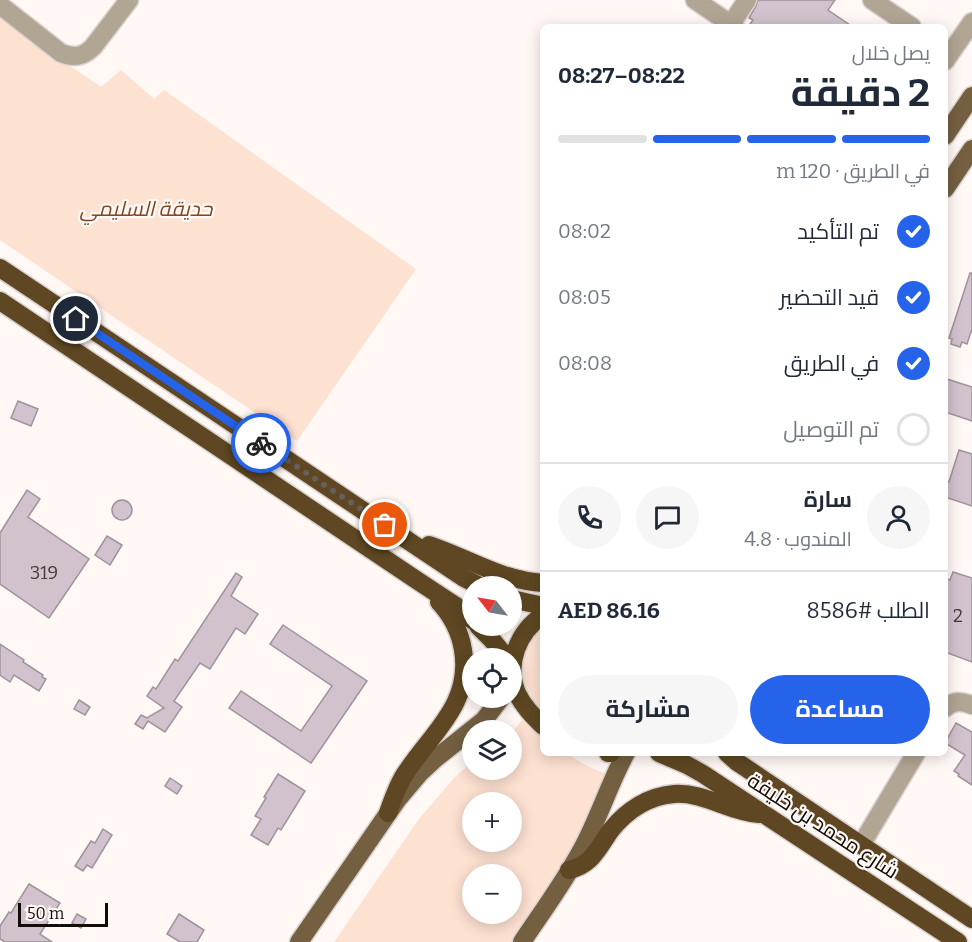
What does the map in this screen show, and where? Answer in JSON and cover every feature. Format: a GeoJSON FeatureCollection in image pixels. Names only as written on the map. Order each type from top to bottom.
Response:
{"type":"FeatureCollection","features":[{"type":"Feature","properties":{"kind":"highway"},"geometry":{"type":"LineString","coordinates":[[0,268],[462,577]]}},
{"type":"Feature","properties":{"kind":"highway"},"geometry":{"type":"LineString","coordinates":[[0,301],[462,611]]}},
{"type":"Feature","properties":{"kind":"highway"},"geometry":{"type":"LineString","coordinates":[[404,538],[432,546],[488,571],[514,579],[540,583]]}},
{"type":"Feature","properties":{"kind":"highway"},"geometry":{"type":"LineString","coordinates":[[388,813],[406,772],[439,730],[462,690],[464,657],[457,628],[446,610],[421,583]]}},
{"type":"Feature","properties":{"kind":"highway"},"geometry":{"type":"LineString","coordinates":[[522,601],[540,605]]}},
{"type":"Feature","properties":{"kind":"highway"},"geometry":{"type":"LineString","coordinates":[[516,648],[524,633],[540,617]]}},
{"type":"Feature","properties":{"kind":"highway"},"geometry":{"type":"LineString","coordinates":[[488,636],[497,648]]}},
{"type":"Feature","properties":{"kind":"highway"},"geometry":{"type":"LineString","coordinates":[[522,700],[540,723]]}},
{"type":"Feature","properties":{"kind":"highway","name":"شارع محمد بن خليفة"},"geometry":{"type":"LineString","coordinates":[[666,756],[703,774],[958,942]]}},
{"type":"Feature","properties":{"kind":"highway","name":"شارع محمد بن خليفة"},"geometry":{"type":"LineString","coordinates":[[730,756],[861,845],[964,907],[972,919]]}},
{"type":"Feature","properties":{"kind":"highway"},"geometry":{"type":"LineString","coordinates":[[569,870],[581,866],[592,858],[625,815],[643,803],[663,795],[695,795],[735,810],[766,815]]}},
{"type":"Feature","properties":{"kind":"main road"},"geometry":{"type":"LineString","coordinates":[[948,132],[972,96]]}},
{"type":"Feature","properties":{"kind":"main road"},"geometry":{"type":"LineString","coordinates":[[960,167],[963,153],[972,133]]}},
{"type":"Feature","properties":{"kind":"main road"},"geometry":{"type":"LineString","coordinates":[[948,185],[972,149]]}},
{"type":"Feature","properties":{"kind":"main road"},"geometry":{"type":"LineString","coordinates":[[299,942],[388,813],[420,773],[484,720],[493,708]]}},
{"type":"Feature","properties":{"kind":"main road"},"geometry":{"type":"LineString","coordinates":[[522,942],[569,870],[593,828],[625,756]]}},
{"type":"Feature","properties":{"kind":"street"},"geometry":{"type":"LineString","coordinates":[[0,5],[61,53],[78,56],[86,54],[93,47],[129,0]]}},
{"type":"Feature","properties":{"kind":"street"},"geometry":{"type":"LineString","coordinates":[[695,0],[731,24]]}},
{"type":"Feature","properties":{"kind":"street"},"geometry":{"type":"LineString","coordinates":[[734,24],[747,0]]}},
{"type":"Feature","properties":{"kind":"street"},"geometry":{"type":"LineString","coordinates":[[872,0],[908,24]]}},
{"type":"Feature","properties":{"kind":"street"},"geometry":{"type":"LineString","coordinates":[[948,54],[972,22]]}},
{"type":"Feature","properties":{"kind":"street"},"geometry":{"type":"LineString","coordinates":[[948,706],[957,702],[972,705]]}},
{"type":"Feature","properties":{"kind":"street"},"geometry":{"type":"LineString","coordinates":[[861,845],[914,756]]}},
{"type":"Feature","properties":{"kind":"green space","name":"حديقة السليمي"},"geometry":{"type":"Polygon","coordinates":[[[0,18],[101,87],[121,70],[154,99],[164,90],[416,269],[297,441],[0,240],[0,18]]]}},
{"type":"Feature","properties":{"kind":"green space"},"geometry":{"type":"Polygon","coordinates":[[[540,629],[540,710],[522,686],[522,657],[526,645],[540,629]]]}},
{"type":"Feature","properties":{"kind":"green space"},"geometry":{"type":"Polygon","coordinates":[[[524,718],[540,733],[540,756],[571,756],[598,771],[614,775],[598,814],[518,942],[334,942],[419,819],[462,771],[462,780],[522,780],[522,720],[524,718]]]}},
{"type":"Feature","properties":{"kind":"building"},"geometry":{"type":"Polygon","coordinates":[[[758,0],[835,0],[828,10],[849,24],[750,24],[753,20],[749,18],[758,0]]]}},
{"type":"Feature","properties":{"kind":"building"},"geometry":{"type":"Polygon","coordinates":[[[970,273],[972,273],[972,329],[967,344],[962,342],[960,347],[951,344],[952,339],[949,338],[970,273]]]}},
{"type":"Feature","properties":{"kind":"building"},"geometry":{"type":"Polygon","coordinates":[[[948,379],[972,387],[972,421],[948,413],[948,379]]]}},
{"type":"Feature","properties":{"kind":"building"},"geometry":{"type":"Polygon","coordinates":[[[18,401],[38,409],[31,426],[11,418],[18,401]]]}},
{"type":"Feature","properties":{"kind":"building"},"geometry":{"type":"Polygon","coordinates":[[[959,450],[972,454],[972,506],[948,498],[949,482],[959,450]]]}},
{"type":"Feature","properties":{"kind":"building"},"geometry":{"type":"Polygon","coordinates":[[[27,490],[40,499],[28,517],[89,559],[49,618],[0,584],[0,533],[27,490]]]}},
{"type":"Feature","properties":{"kind":"building"},"geometry":{"type":"Polygon","coordinates":[[[118,500],[126,500],[132,506],[132,514],[126,520],[118,520],[112,514],[112,506],[118,500]]]}},
{"type":"Feature","properties":{"kind":"building"},"geometry":{"type":"Polygon","coordinates":[[[107,536],[122,545],[110,565],[95,555],[107,536]]]}},
{"type":"Feature","properties":{"kind":"building"},"geometry":{"type":"Polygon","coordinates":[[[953,572],[972,578],[972,662],[948,653],[948,579],[950,580],[953,572]]]}},
{"type":"Feature","properties":{"kind":"building"},"geometry":{"type":"Polygon","coordinates":[[[236,573],[242,577],[231,596],[258,614],[245,634],[236,628],[210,669],[200,663],[174,701],[182,707],[165,732],[148,721],[143,729],[135,724],[141,715],[147,718],[164,708],[147,696],[153,687],[156,689],[175,659],[178,661],[236,573]]]}},
{"type":"Feature","properties":{"kind":"building"},"geometry":{"type":"Polygon","coordinates":[[[283,625],[367,681],[311,763],[229,708],[241,691],[301,731],[332,686],[270,644],[283,625]]]}},
{"type":"Feature","properties":{"kind":"building"},"geometry":{"type":"Polygon","coordinates":[[[0,644],[43,675],[42,677],[46,679],[39,691],[14,675],[10,682],[0,675],[0,644]]]}},
{"type":"Feature","properties":{"kind":"building"},"geometry":{"type":"Polygon","coordinates":[[[79,700],[90,707],[85,715],[74,709],[79,700]]]}},
{"type":"Feature","properties":{"kind":"building"},"geometry":{"type":"Polygon","coordinates":[[[956,723],[972,732],[972,785],[954,771],[965,755],[948,745],[948,738],[956,723]]]}},
{"type":"Feature","properties":{"kind":"building"},"geometry":{"type":"Polygon","coordinates":[[[278,774],[305,791],[281,830],[278,828],[268,845],[251,835],[261,819],[255,816],[278,774]]]}},
{"type":"Feature","properties":{"kind":"building"},"geometry":{"type":"Polygon","coordinates":[[[170,778],[182,786],[177,794],[165,786],[170,778]]]}},
{"type":"Feature","properties":{"kind":"building"},"geometry":{"type":"Polygon","coordinates":[[[103,829],[112,835],[92,868],[87,865],[83,871],[75,866],[91,841],[95,843],[103,829]]]}},
{"type":"Feature","properties":{"kind":"building"},"geometry":{"type":"Polygon","coordinates":[[[29,884],[60,903],[40,934],[52,942],[5,942],[0,939],[0,926],[29,884]]]}},
{"type":"Feature","properties":{"kind":"building"},"geometry":{"type":"Polygon","coordinates":[[[77,914],[86,919],[81,928],[72,923],[77,914]]]}},
{"type":"Feature","properties":{"kind":"building"},"geometry":{"type":"Polygon","coordinates":[[[179,914],[204,930],[197,942],[180,942],[167,934],[179,914]]]}},
{"type":"Feature","properties":{"kind":"way so far"},"geometry":{"type":"LineString","coordinates":[[261,443],[385,525]]}},
{"type":"Feature","properties":{"kind":"route"},"geometry":{"type":"LineString","coordinates":[[76,319],[261,443]]}}]}
